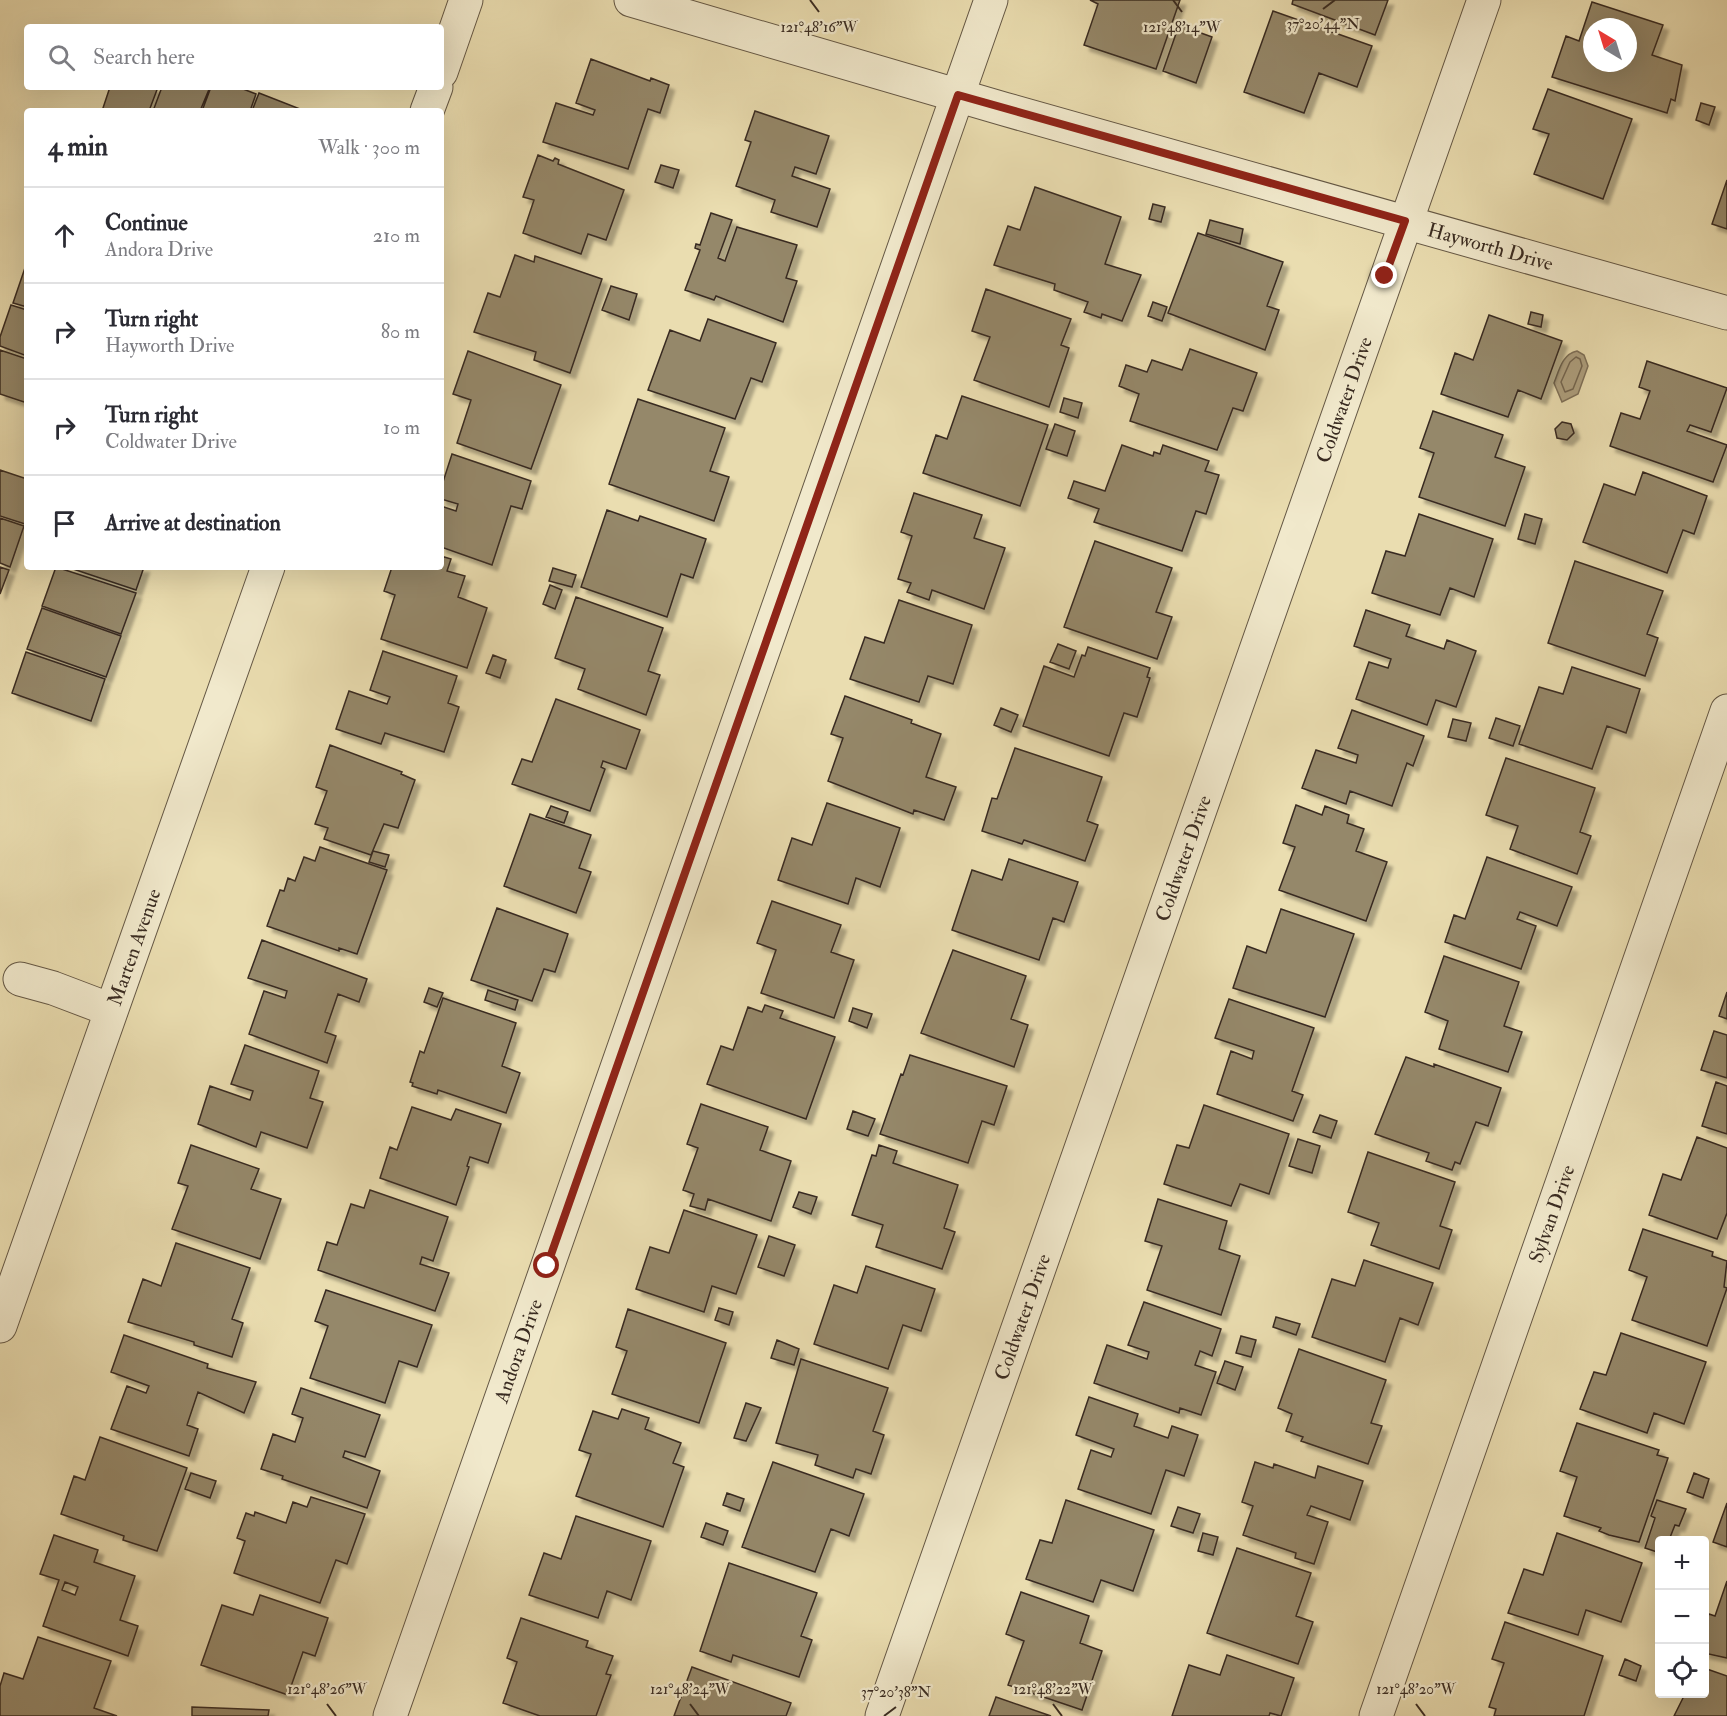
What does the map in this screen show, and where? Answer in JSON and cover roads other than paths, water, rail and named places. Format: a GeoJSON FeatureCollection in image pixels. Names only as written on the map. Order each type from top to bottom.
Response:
{"type":"FeatureCollection","features":[{"type":"Feature","properties":{"kind":"street"},"geometry":{"type":"LineString","coordinates":[[444,63],[466,0]]}},
{"type":"Feature","properties":{"kind":"street","name":"Hayworth Drive"},"geometry":{"type":"LineString","coordinates":[[631,0],[1727,313]]}},
{"type":"Feature","properties":{"kind":"street","name":"Andora Drive"},"geometry":{"type":"LineString","coordinates":[[390,1716],[991,0]]}},
{"type":"Feature","properties":{"kind":"street","name":"Coldwater Drive"},"geometry":{"type":"LineString","coordinates":[[882,1716],[1484,0]]}},
{"type":"Feature","properties":{"kind":"street"},"geometry":{"type":"LineString","coordinates":[[428,108],[435,90]]}},
{"type":"Feature","properties":{"kind":"street","name":"Marten Avenue"},"geometry":{"type":"LineString","coordinates":[[0,1326],[267,570]]}},
{"type":"Feature","properties":{"kind":"street","name":"Sylvan Drive"},"geometry":{"type":"LineString","coordinates":[[1376,1716],[1727,711]]}},
{"type":"Feature","properties":{"kind":"street"},"geometry":{"type":"LineString","coordinates":[[20,979],[111,1010]]}},
{"type":"Feature","properties":{"kind":"water"},"geometry":{"type":"Polygon","coordinates":[[[1577,351],[1584,355],[1588,366],[1578,394],[1562,402],[1554,383],[1564,359],[1577,351]]]}}]}
